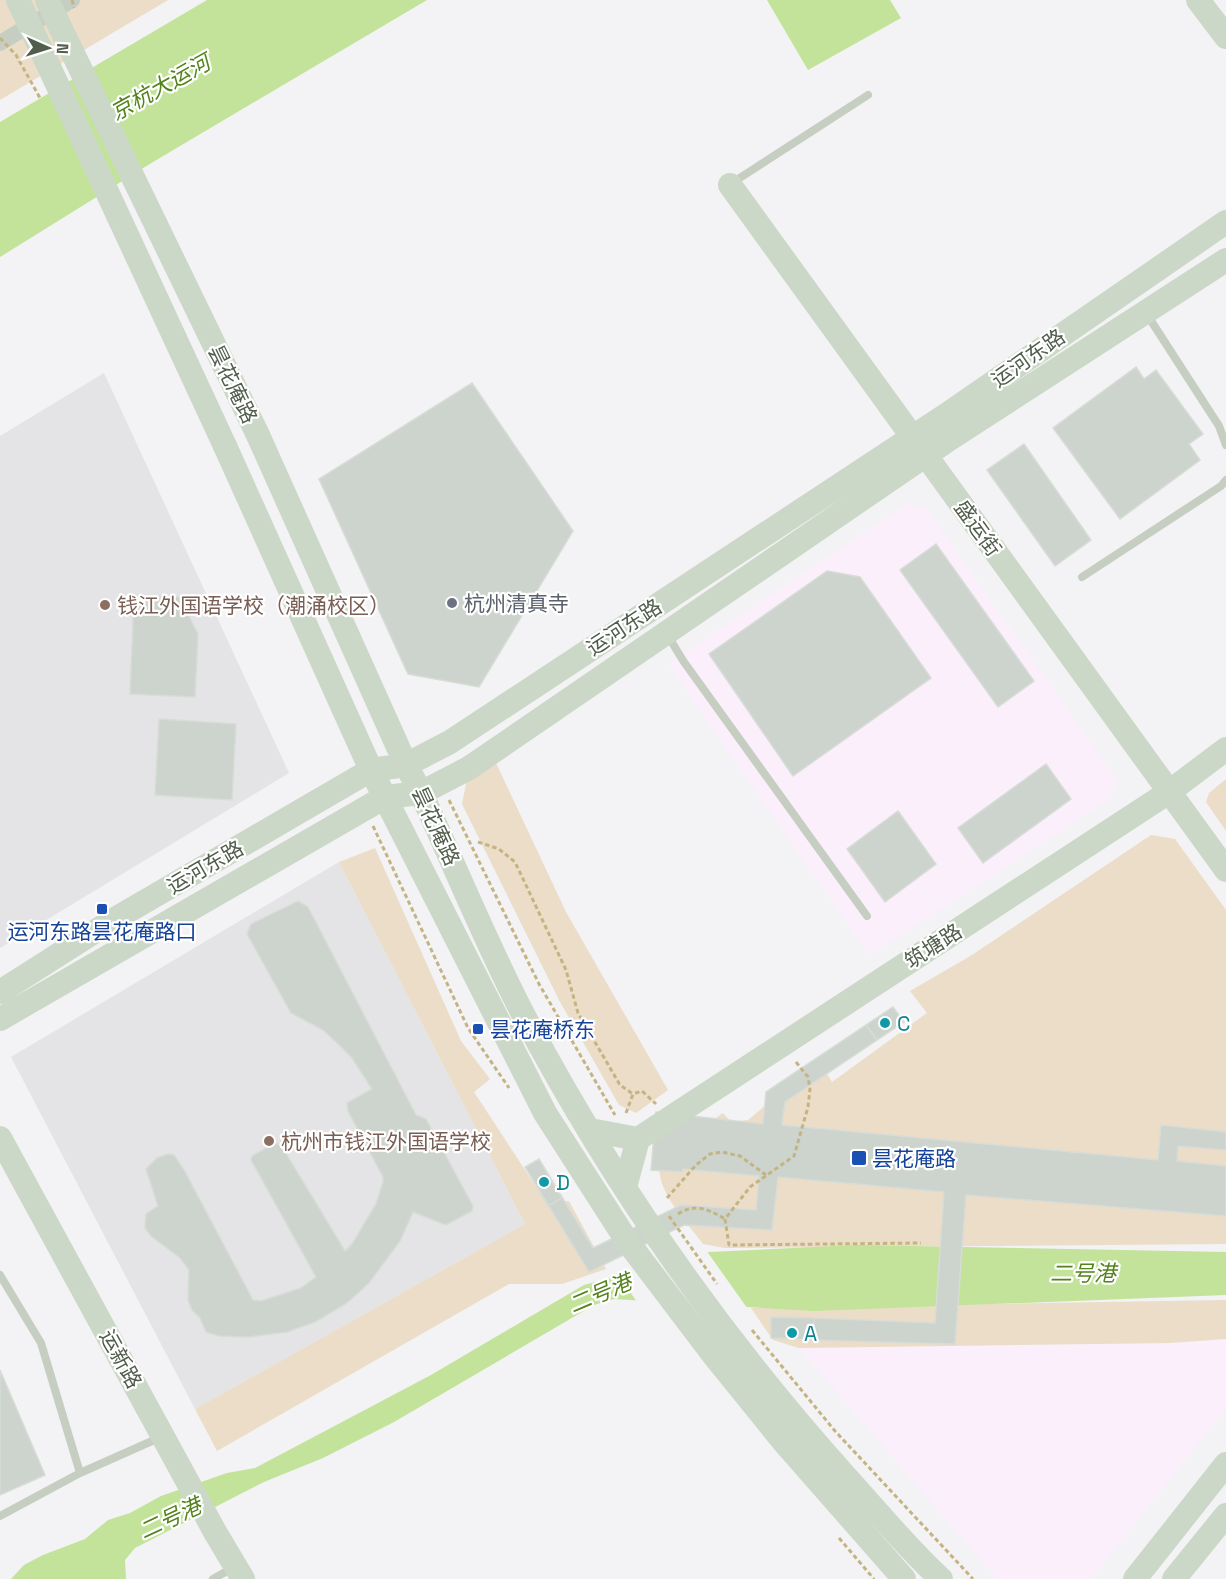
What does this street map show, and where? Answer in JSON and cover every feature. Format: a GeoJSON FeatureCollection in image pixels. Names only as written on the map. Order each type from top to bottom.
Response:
{"type":"FeatureCollection","features":[{"type":"Feature","properties":{"kind":"main road","name":"昙花庵路"},"geometry":{"type":"LineString","coordinates":[[18,0],[225,446],[371,770],[544,1113],[627,1241],[731,1341],[819,1447],[920,1559],[941,1579]]}},
{"type":"Feature","properties":{"kind":"main road","name":"昙花庵路"},"geometry":{"type":"LineString","coordinates":[[47,0],[257,433],[406,765],[430,788],[522,1013],[625,1187],[659,1220],[731,1341],[783,1441],[892,1576]]}},
{"type":"Feature","properties":{"kind":"main road"},"geometry":{"type":"LineString","coordinates":[[1198,0],[1226,37]]}},
{"type":"Feature","properties":{"kind":"main road","name":"盛运街"},"geometry":{"type":"LineString","coordinates":[[730,185],[1226,870]]}},
{"type":"Feature","properties":{"kind":"main road","name":"运河东路"},"geometry":{"type":"LineString","coordinates":[[0,1019],[385,797],[430,788],[469,768],[666,633],[1226,222]]}},
{"type":"Feature","properties":{"kind":"main road","name":"运河东路"},"geometry":{"type":"LineString","coordinates":[[0,992],[113,920],[371,770],[406,765],[450,742],[919,446],[1146,312],[1226,260]]}},
{"type":"Feature","properties":{"kind":"main road","name":"筑塘路"},"geometry":{"type":"LineString","coordinates":[[632,1138],[1169,792],[1226,749]]}},
{"type":"Feature","properties":{"kind":"main road"},"geometry":{"type":"LineString","coordinates":[[590,1130],[632,1138],[625,1187]]}},
{"type":"Feature","properties":{"kind":"main road","name":"运新路"},"geometry":{"type":"LineString","coordinates":[[0,1138],[239,1573]]}},
{"type":"Feature","properties":{"kind":"main road"},"geometry":{"type":"LineString","coordinates":[[1136,1579],[1226,1464]]}},
{"type":"Feature","properties":{"kind":"main road"},"geometry":{"type":"LineString","coordinates":[[1174,1579],[1226,1515]]}},
{"type":"Feature","properties":{"kind":"street"},"geometry":{"type":"LineString","coordinates":[[0,43],[72,0]]}},
{"type":"Feature","properties":{"kind":"lane"},"geometry":{"type":"LineString","coordinates":[[730,185],[868,95]]}},
{"type":"Feature","properties":{"kind":"lane"},"geometry":{"type":"LineString","coordinates":[[1146,312],[1219,426],[1226,445]]}},
{"type":"Feature","properties":{"kind":"lane"},"geometry":{"type":"LineString","coordinates":[[1082,577],[1221,486],[1226,480]]}},
{"type":"Feature","properties":{"kind":"lane"},"geometry":{"type":"LineString","coordinates":[[666,633],[684,662],[867,916]]}},
{"type":"Feature","properties":{"kind":"lane"},"geometry":{"type":"LineString","coordinates":[[0,1275],[41,1343],[80,1473]]}},
{"type":"Feature","properties":{"kind":"lane"},"geometry":{"type":"LineString","coordinates":[[0,1516],[80,1473],[168,1445]]}},
{"type":"Feature","properties":{"kind":"lane"},"geometry":{"type":"LineString","coordinates":[[213,1579],[239,1573]]}},
{"type":"Feature","properties":{"kind":"path"},"geometry":{"type":"LineString","coordinates":[[430,788],[539,984],[632,1138]]}},
{"type":"Feature","properties":{"kind":"path"},"geometry":{"type":"LineString","coordinates":[[478,843],[499,849],[515,862],[566,970],[578,1013],[620,1085],[633,1094]]}},
{"type":"Feature","properties":{"kind":"path"},"geometry":{"type":"LineString","coordinates":[[796,1062],[808,1077],[810,1089],[804,1125],[794,1156],[750,1187],[725,1219],[729,1245],[921,1243]]}},
{"type":"Feature","properties":{"kind":"path"},"geometry":{"type":"LineString","coordinates":[[633,1094],[642,1091],[656,1104]]}},
{"type":"Feature","properties":{"kind":"path"},"geometry":{"type":"LineString","coordinates":[[626,1113],[633,1094]]}},
{"type":"Feature","properties":{"kind":"path"},"geometry":{"type":"LineString","coordinates":[[667,1198],[679,1186],[683,1176],[716,1153],[740,1156],[766,1175]]}},
{"type":"Feature","properties":{"kind":"path"},"geometry":{"type":"LineString","coordinates":[[678,1214],[687,1209],[703,1208],[725,1219]]}},
{"type":"Feature","properties":{"kind":"path"},"geometry":{"type":"LineString","coordinates":[[659,1220],[680,1231],[723,1292]]}},
{"type":"Feature","properties":{"kind":"path"},"geometry":{"type":"LineString","coordinates":[[731,1341],[760,1340],[836,1431],[973,1579]]}},
{"type":"Feature","properties":{"kind":"shaded area"},"geometry":{"type":"Polygon","coordinates":[[[0,0],[168,0],[0,100],[0,0]]]}},
{"type":"Feature","properties":{"kind":"shaded area","name":"钱江外国语学校（潮涌校区）"},"geometry":{"type":"Polygon","coordinates":[[[104,373],[289,773],[0,948],[0,436],[104,373]]]}},
{"type":"Feature","properties":{"kind":"shaded area"},"geometry":{"type":"Polygon","coordinates":[[[907,504],[925,507],[1118,781],[1110,799],[869,956],[668,664],[907,504]]]}},
{"type":"Feature","properties":{"kind":"shaded area"},"geometry":{"type":"Polygon","coordinates":[[[496,763],[566,912],[668,1090],[636,1113],[619,1105],[560,1002],[462,804],[467,779],[496,763]]]}},
{"type":"Feature","properties":{"kind":"shaded area"},"geometry":{"type":"Polygon","coordinates":[[[1226,779],[1226,831],[1206,802],[1209,793],[1226,779]]]}},
{"type":"Feature","properties":{"kind":"shaded area"},"geometry":{"type":"Polygon","coordinates":[[[1151,835],[1175,839],[1226,910],[1226,1244],[725,1248],[703,1244],[665,1192],[659,1168],[661,1157],[723,1113],[731,1122],[748,1120],[819,1061],[832,1082],[927,1013],[910,991],[972,955],[1151,835]]]}},
{"type":"Feature","properties":{"kind":"shaded area"},"geometry":{"type":"Polygon","coordinates":[[[375,848],[461,1041],[490,1079],[474,1092],[546,1202],[569,1201],[606,1269],[562,1284],[509,1284],[217,1451],[195,1409],[525,1224],[339,862],[375,848]]]}},
{"type":"Feature","properties":{"kind":"shaded area","name":"杭州市钱江外国语学校"},"geometry":{"type":"Polygon","coordinates":[[[339,862],[525,1224],[195,1409],[11,1057],[339,862]]]}},
{"type":"Feature","properties":{"kind":"shaded area"},"geometry":{"type":"Polygon","coordinates":[[[1226,1300],[1226,1339],[1170,1343],[799,1348],[773,1340],[751,1308],[1226,1300]]]}},
{"type":"Feature","properties":{"kind":"shaded area"},"geometry":{"type":"Polygon","coordinates":[[[1226,1339],[1226,1408],[1092,1579],[997,1579],[799,1348],[1170,1343],[1226,1339]]]}},
{"type":"Feature","properties":{"kind":"water","name":"京杭大运河"},"geometry":{"type":"Polygon","coordinates":[[[207,0],[427,0],[153,162],[0,257],[0,122],[207,0]]]}},
{"type":"Feature","properties":{"kind":"water"},"geometry":{"type":"Polygon","coordinates":[[[767,0],[890,0],[901,18],[808,70],[767,0]]]}},
{"type":"Feature","properties":{"kind":"water","name":"二号港"},"geometry":{"type":"Polygon","coordinates":[[[856,1245],[1226,1252],[1226,1295],[814,1311],[614,1299],[594,1305],[394,1422],[323,1458],[264,1482],[135,1548],[125,1560],[126,1579],[11,1579],[24,1565],[85,1539],[108,1520],[130,1513],[161,1496],[227,1473],[255,1468],[431,1375],[584,1285],[709,1252],[856,1245]]]}},
{"type":"Feature","properties":{"kind":"pier"},"geometry":{"type":"Polygon","coordinates":[[[706,1250],[750,1312],[637,1302],[617,1273],[706,1250]]]}},
{"type":"Feature","properties":{"kind":"building"},"geometry":{"type":"Polygon","coordinates":[[[1136,367],[1144,379],[1156,370],[1203,434],[1189,444],[1200,460],[1120,519],[1053,428],[1136,367]]]}},
{"type":"Feature","properties":{"kind":"building","name":"杭州清真寺"},"geometry":{"type":"Polygon","coordinates":[[[472,383],[573,531],[479,687],[408,674],[319,479],[472,383]]]}},
{"type":"Feature","properties":{"kind":"building"},"geometry":{"type":"Polygon","coordinates":[[[1024,444],[1091,540],[1055,566],[987,470],[1024,444]]]}},
{"type":"Feature","properties":{"kind":"building"},"geometry":{"type":"Polygon","coordinates":[[[936,544],[1034,681],[998,707],[900,570],[936,544]]]}},
{"type":"Feature","properties":{"kind":"building"},"geometry":{"type":"Polygon","coordinates":[[[827,571],[860,577],[931,678],[793,776],[709,654],[827,571]]]}},
{"type":"Feature","properties":{"kind":"building"},"geometry":{"type":"Polygon","coordinates":[[[134,595],[179,597],[198,634],[195,697],[130,694],[134,595]]]}},
{"type":"Feature","properties":{"kind":"building"},"geometry":{"type":"Polygon","coordinates":[[[159,719],[236,724],[232,800],[155,795],[159,719]]]}},
{"type":"Feature","properties":{"kind":"building"},"geometry":{"type":"Polygon","coordinates":[[[1046,764],[1071,799],[983,863],[958,828],[1046,764]]]}},
{"type":"Feature","properties":{"kind":"building"},"geometry":{"type":"Polygon","coordinates":[[[898,811],[936,864],[885,902],[847,849],[898,811]]]}},
{"type":"Feature","properties":{"kind":"building"},"geometry":{"type":"Polygon","coordinates":[[[298,901],[308,907],[416,1115],[426,1119],[473,1206],[472,1211],[446,1225],[413,1212],[400,1241],[369,1283],[347,1303],[315,1322],[287,1332],[248,1337],[219,1336],[206,1332],[200,1318],[192,1310],[188,1300],[189,1270],[180,1258],[151,1236],[145,1228],[146,1214],[158,1206],[146,1169],[157,1158],[168,1154],[174,1155],[253,1300],[261,1301],[301,1288],[316,1277],[251,1160],[252,1156],[275,1143],[281,1145],[345,1251],[352,1244],[376,1204],[383,1182],[383,1177],[348,1111],[347,1103],[372,1089],[352,1058],[337,1043],[323,1030],[291,1013],[247,934],[251,924],[298,901]]]}},
{"type":"Feature","properties":{"kind":"building","name":"C"},"geometry":{"type":"Polygon","coordinates":[[[893,1007],[904,1022],[877,1040],[866,1025],[893,1007]]]}},
{"type":"Feature","properties":{"kind":"building","name":"昙花庵路"},"geometry":{"type":"Polygon","coordinates":[[[866,1025],[877,1040],[785,1102],[782,1125],[1158,1160],[1161,1125],[1226,1132],[1226,1150],[1178,1146],[1177,1161],[1226,1166],[1226,1216],[966,1195],[955,1344],[813,1340],[814,1318],[935,1323],[944,1192],[778,1177],[772,1230],[684,1225],[589,1272],[525,1167],[539,1159],[593,1248],[681,1205],[756,1210],[759,1176],[683,1169],[682,1172],[651,1170],[656,1112],[763,1124],[766,1092],[866,1025]]]}},
{"type":"Feature","properties":{"kind":"building","name":"D"},"geometry":{"type":"Polygon","coordinates":[[[539,1159],[562,1198],[548,1206],[525,1167],[539,1159]]]}},
{"type":"Feature","properties":{"kind":"building","name":"A"},"geometry":{"type":"Polygon","coordinates":[[[771,1317],[814,1318],[813,1340],[771,1338],[771,1317]]]}},
{"type":"Feature","properties":{"kind":"building"},"geometry":{"type":"Polygon","coordinates":[[[0,1370],[45,1475],[0,1495],[0,1370]]]}},
{"type":"Feature","properties":{"kind":"place","name":"杭州清真寺"},"geometry":{"type":"Point","coordinates":[452,603]}},
{"type":"Feature","properties":{"kind":"place","name":"钱江外国语学校（潮涌校区）"},"geometry":{"type":"Point","coordinates":[105,605]}},
{"type":"Feature","properties":{"kind":"place","name":"运河东路昙花庵路口"},"geometry":{"type":"Point","coordinates":[102,909]}},
{"type":"Feature","properties":{"kind":"place","name":"C"},"geometry":{"type":"Point","coordinates":[885,1023]}},
{"type":"Feature","properties":{"kind":"place","name":"昙花庵桥东"},"geometry":{"type":"Point","coordinates":[478,1029]}},
{"type":"Feature","properties":{"kind":"place","name":"杭州市钱江外国语学校"},"geometry":{"type":"Point","coordinates":[269,1141]}},
{"type":"Feature","properties":{"kind":"place","name":"昙花庵路"},"geometry":{"type":"Point","coordinates":[859,1158]}},
{"type":"Feature","properties":{"kind":"place","name":"D"},"geometry":{"type":"Point","coordinates":[544,1182]}},
{"type":"Feature","properties":{"kind":"place","name":"A"},"geometry":{"type":"Point","coordinates":[792,1333]}}]}
